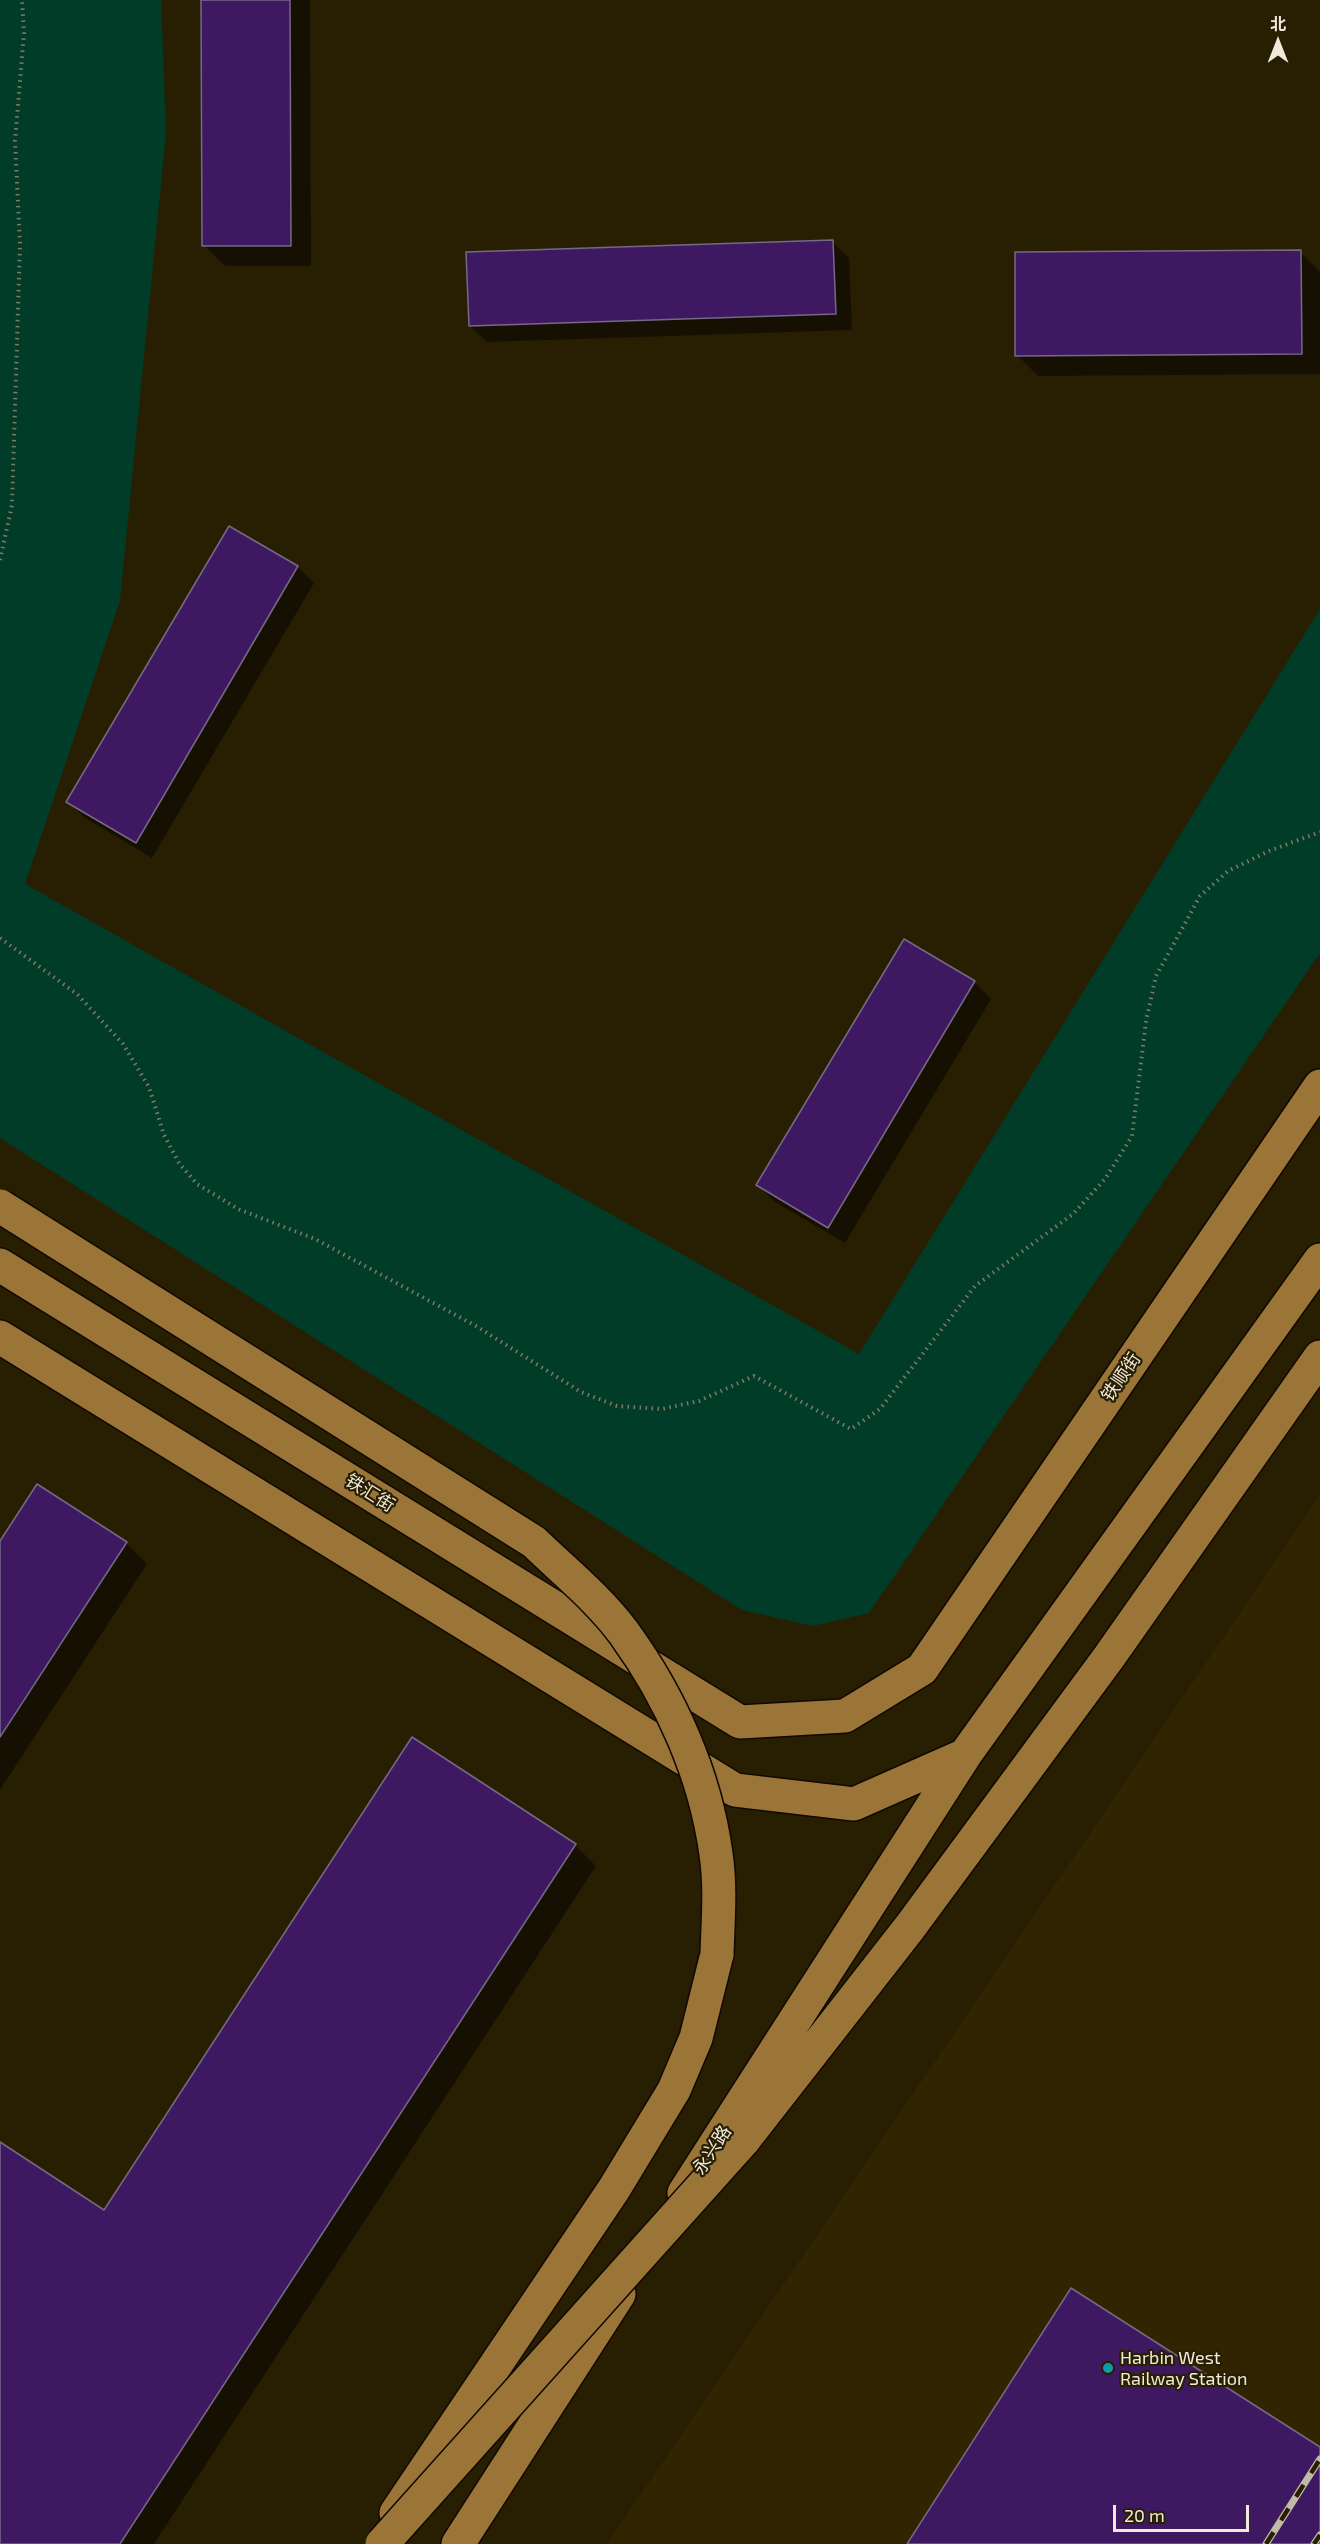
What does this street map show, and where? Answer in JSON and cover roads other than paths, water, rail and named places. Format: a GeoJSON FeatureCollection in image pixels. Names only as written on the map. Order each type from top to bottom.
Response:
{"type":"FeatureCollection","features":[{"type":"Feature","properties":{"kind":"main road","name":"铁顺街"},"geometry":{"type":"LineString","coordinates":[[740,1722],[845,1716],[922,1669],[1320,1086]]}},
{"type":"Feature","properties":{"kind":"main road"},"geometry":{"type":"LineString","coordinates":[[0,1206],[534,1542],[623,1632],[682,1729],[708,1811],[716,1855],[719,1903],[717,1954],[696,2038],[674,2090],[614,2189],[375,2544]]}},
{"type":"Feature","properties":{"kind":"main road"},"geometry":{"type":"LineString","coordinates":[[0,1337],[735,1790],[854,1804],[965,1755],[1320,1260]]}},
{"type":"Feature","properties":{"kind":"main road","name":"铁汇街"},"geometry":{"type":"LineString","coordinates":[[0,1264],[740,1722]]}},
{"type":"Feature","properties":{"kind":"main road"},"geometry":{"type":"LineString","coordinates":[[382,2544],[743,2141],[910,1928],[1109,1657],[1320,1357]]}},
{"type":"Feature","properties":{"kind":"main road","name":"永兴路"},"geometry":{"type":"LineString","coordinates":[[458,2544],[965,1755]]}},
{"type":"Feature","properties":{"kind":"railway"},"geometry":{"type":"LineString","coordinates":[[1266,2544],[1320,2459]]}},
{"type":"Feature","properties":{"kind":"railway"},"geometry":{"type":"LineString","coordinates":[[1314,2544],[1320,2535]]}},
{"type":"Feature","properties":{"kind":"place","name":"Harbin West Railway Station"},"geometry":{"type":"Point","coordinates":[1108,2368]}}]}
